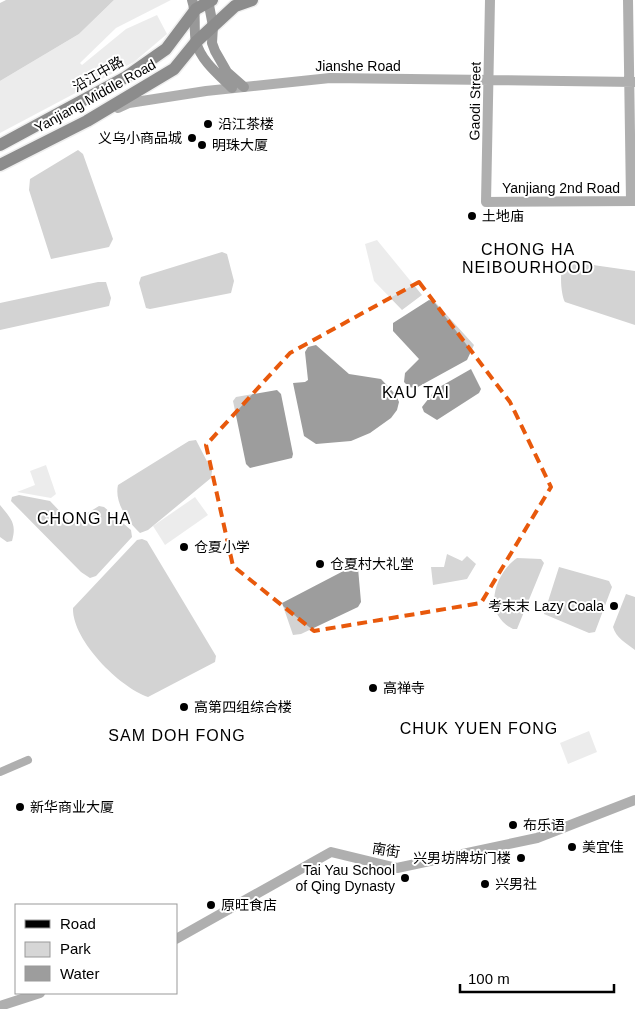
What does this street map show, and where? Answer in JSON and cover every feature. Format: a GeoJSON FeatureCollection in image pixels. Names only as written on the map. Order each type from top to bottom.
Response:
{"type":"FeatureCollection","features":[{"type":"Feature","properties":{"kind":"main road"},"geometry":{"type":"LineString","coordinates":[[209,0],[213,26],[212,43],[220,62],[227,72],[244,87]]}},
{"type":"Feature","properties":{"kind":"main road","name":"沿江中路"},"geometry":{"type":"LineString","coordinates":[[0,145],[126,77],[166,49],[194,5],[209,0]]}},
{"type":"Feature","properties":{"kind":"main road","name":"Yanjiang Middle Road"},"geometry":{"type":"LineString","coordinates":[[0,165],[87,120],[174,69],[196,42],[235,6],[252,0]]}},
{"type":"Feature","properties":{"kind":"main road"},"geometry":{"type":"LineString","coordinates":[[194,5],[196,42],[204,59],[232,88]]}},
{"type":"Feature","properties":{"kind":"street","name":"Gaodi Street"},"geometry":{"type":"LineString","coordinates":[[486,202],[490,81],[490,0]]}},
{"type":"Feature","properties":{"kind":"street"},"geometry":{"type":"LineString","coordinates":[[628,0],[632,82],[633,201]]}},
{"type":"Feature","properties":{"kind":"street","name":"Jianshe Road"},"geometry":{"type":"LineString","coordinates":[[87,120],[129,103],[232,88],[330,78],[632,82]]}},
{"type":"Feature","properties":{"kind":"street","name":"Yanjiang 2nd Road"},"geometry":{"type":"LineString","coordinates":[[486,202],[633,201]]}},
{"type":"Feature","properties":{"kind":"street"},"geometry":{"type":"LineString","coordinates":[[0,772],[28,760]]}},
{"type":"Feature","properties":{"kind":"street","name":"南街"},"geometry":{"type":"LineString","coordinates":[[178,937],[331,852],[397,868],[537,838],[635,800]]}},
{"type":"Feature","properties":{"kind":"street"},"geometry":{"type":"LineString","coordinates":[[0,1006],[37,994]]}},
{"type":"Feature","properties":{"kind":"highlighted area"},"geometry":{"type":"Polygon","coordinates":[[[419,282],[510,402],[551,487],[481,603],[314,631],[233,566],[206,445],[290,353],[419,282]]]}},
{"type":"Feature","properties":{"kind":"green space"},"geometry":{"type":"Polygon","coordinates":[[[114,0],[171,0],[116,28],[80,63],[82,65],[126,29],[157,15],[167,34],[134,62],[0,133],[0,81],[79,34],[114,0]]]}},
{"type":"Feature","properties":{"kind":"green space"},"geometry":{"type":"Polygon","coordinates":[[[377,240],[422,295],[402,310],[374,281],[365,244],[377,240]]]}},
{"type":"Feature","properties":{"kind":"green space"},"geometry":{"type":"Polygon","coordinates":[[[46,465],[56,494],[51,498],[17,492],[35,485],[30,471],[46,465]]]}},
{"type":"Feature","properties":{"kind":"green space"},"geometry":{"type":"Polygon","coordinates":[[[195,497],[208,515],[165,545],[153,526],[195,497]]]}},
{"type":"Feature","properties":{"kind":"green space"},"geometry":{"type":"Polygon","coordinates":[[[447,554],[462,561],[467,556],[476,564],[467,579],[433,585],[431,567],[444,567],[447,554]]]}},
{"type":"Feature","properties":{"kind":"green space"},"geometry":{"type":"Polygon","coordinates":[[[589,731],[597,752],[568,764],[560,743],[589,731]]]}},
{"type":"Feature","properties":{"kind":"water"},"geometry":{"type":"Polygon","coordinates":[[[6,0],[114,0],[79,34],[0,81],[0,3],[6,0]]]}},
{"type":"Feature","properties":{"kind":"water"},"geometry":{"type":"Polygon","coordinates":[[[78,150],[83,154],[113,239],[109,247],[51,259],[29,190],[30,179],[78,150]]]}},
{"type":"Feature","properties":{"kind":"water"},"geometry":{"type":"Polygon","coordinates":[[[222,252],[227,254],[234,281],[231,293],[150,309],[146,308],[139,283],[141,277],[222,252]]]}},
{"type":"Feature","properties":{"kind":"water"},"geometry":{"type":"Polygon","coordinates":[[[572,262],[635,271],[635,325],[565,302],[561,272],[564,265],[572,262]]]}},
{"type":"Feature","properties":{"kind":"water"},"geometry":{"type":"Polygon","coordinates":[[[98,282],[106,282],[111,298],[109,306],[0,330],[0,303],[98,282]]]}},
{"type":"Feature","properties":{"kind":"water"},"geometry":{"type":"Polygon","coordinates":[[[429,300],[435,302],[474,345],[467,360],[416,388],[409,387],[404,382],[405,373],[419,359],[393,331],[393,323],[429,300]]]}},
{"type":"Feature","properties":{"kind":"water"},"geometry":{"type":"Polygon","coordinates":[[[316,345],[349,374],[381,379],[396,395],[399,402],[397,410],[391,418],[370,433],[351,441],[316,444],[304,436],[293,383],[308,380],[305,352],[308,347],[316,345]]]}},
{"type":"Feature","properties":{"kind":"water"},"geometry":{"type":"Polygon","coordinates":[[[471,369],[481,389],[479,393],[437,420],[424,412],[422,407],[436,389],[471,369]]]}},
{"type":"Feature","properties":{"kind":"water"},"geometry":{"type":"Polygon","coordinates":[[[277,390],[281,394],[293,454],[292,458],[250,468],[246,464],[233,401],[236,397],[277,390]]]}},
{"type":"Feature","properties":{"kind":"water"},"geometry":{"type":"Polygon","coordinates":[[[196,440],[212,471],[211,478],[148,530],[140,533],[131,523],[120,505],[117,491],[118,485],[189,441],[196,440]]]}},
{"type":"Feature","properties":{"kind":"water"},"geometry":{"type":"Polygon","coordinates":[[[19,495],[50,501],[71,523],[99,506],[104,507],[131,530],[132,537],[96,576],[90,578],[81,572],[11,501],[12,497],[19,495]]]}},
{"type":"Feature","properties":{"kind":"water"},"geometry":{"type":"Polygon","coordinates":[[[0,505],[13,525],[12,541],[7,542],[0,537],[0,505]]]}},
{"type":"Feature","properties":{"kind":"water"},"geometry":{"type":"Polygon","coordinates":[[[137,540],[147,541],[216,656],[215,662],[148,697],[136,692],[99,661],[80,634],[73,608],[137,540]]]}},
{"type":"Feature","properties":{"kind":"water"},"geometry":{"type":"Polygon","coordinates":[[[517,558],[541,559],[544,563],[517,629],[513,629],[503,622],[497,614],[495,594],[502,574],[517,558]]]}},
{"type":"Feature","properties":{"kind":"water"},"geometry":{"type":"Polygon","coordinates":[[[355,565],[358,568],[361,602],[358,607],[301,634],[293,635],[282,603],[355,565]]]}},
{"type":"Feature","properties":{"kind":"water"},"geometry":{"type":"Polygon","coordinates":[[[559,567],[609,581],[612,587],[595,632],[589,633],[544,614],[559,567]]]}},
{"type":"Feature","properties":{"kind":"water"},"geometry":{"type":"Polygon","coordinates":[[[626,594],[635,597],[635,650],[619,637],[613,627],[626,594]]]}},
{"type":"Feature","properties":{"kind":"place","name":"沿江茶楼"},"geometry":{"type":"Point","coordinates":[208,124]}},
{"type":"Feature","properties":{"kind":"place","name":"义乌小商品城"},"geometry":{"type":"Point","coordinates":[192,138]}},
{"type":"Feature","properties":{"kind":"place","name":"明珠大厦"},"geometry":{"type":"Point","coordinates":[202,145]}},
{"type":"Feature","properties":{"kind":"place","name":"土地庙"},"geometry":{"type":"Point","coordinates":[472,216]}},
{"type":"Feature","properties":{"kind":"place","name":"仓夏小学"},"geometry":{"type":"Point","coordinates":[184,547]}},
{"type":"Feature","properties":{"kind":"place","name":"仓夏村大礼堂"},"geometry":{"type":"Point","coordinates":[320,564]}},
{"type":"Feature","properties":{"kind":"place","name":"考末末 Lazy Coala"},"geometry":{"type":"Point","coordinates":[614,606]}},
{"type":"Feature","properties":{"kind":"place","name":"高禅寺"},"geometry":{"type":"Point","coordinates":[373,688]}},
{"type":"Feature","properties":{"kind":"place","name":"高第四组综合楼"},"geometry":{"type":"Point","coordinates":[184,707]}},
{"type":"Feature","properties":{"kind":"place","name":"新华商业大厦"},"geometry":{"type":"Point","coordinates":[20,807]}},
{"type":"Feature","properties":{"kind":"place","name":"布乐语"},"geometry":{"type":"Point","coordinates":[513,825]}},
{"type":"Feature","properties":{"kind":"place","name":"美宜佳"},"geometry":{"type":"Point","coordinates":[572,847]}},
{"type":"Feature","properties":{"kind":"place","name":"兴男坊牌坊门楼"},"geometry":{"type":"Point","coordinates":[521,858]}},
{"type":"Feature","properties":{"kind":"place","name":"Tai Yau School of Qing Dynasty"},"geometry":{"type":"Point","coordinates":[405,878]}},
{"type":"Feature","properties":{"kind":"place","name":"兴男社"},"geometry":{"type":"Point","coordinates":[485,884]}},
{"type":"Feature","properties":{"kind":"place","name":"原旺食店"},"geometry":{"type":"Point","coordinates":[211,905]}},
{"type":"Feature","properties":{"kind":"district","name":"CHONG HA NEIBOURHOOD"},"geometry":{"type":"Point","coordinates":[528,258]}},
{"type":"Feature","properties":{"kind":"district","name":"KAU TAI"},"geometry":{"type":"Point","coordinates":[416,392]}},
{"type":"Feature","properties":{"kind":"district","name":"CHONG HA"},"geometry":{"type":"Point","coordinates":[84,518]}},
{"type":"Feature","properties":{"kind":"district","name":"CHUK YUEN FONG"},"geometry":{"type":"Point","coordinates":[479,728]}},
{"type":"Feature","properties":{"kind":"district","name":"SAM DOH FONG"},"geometry":{"type":"Point","coordinates":[177,735]}}]}
